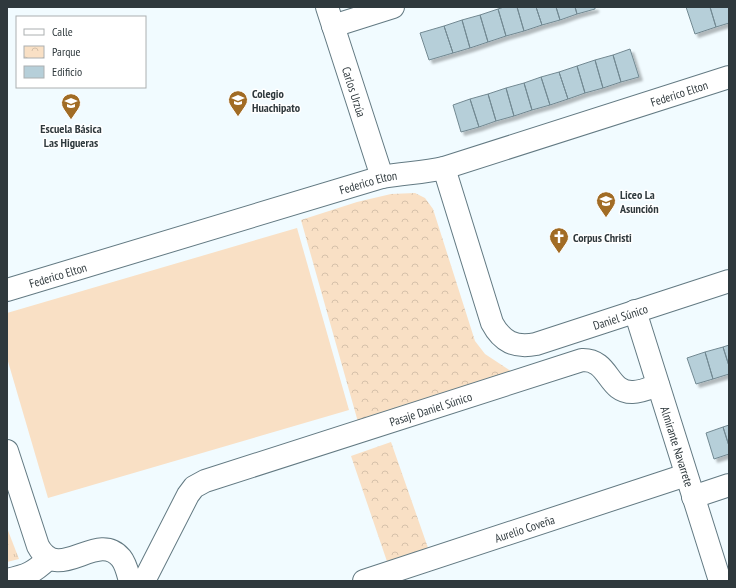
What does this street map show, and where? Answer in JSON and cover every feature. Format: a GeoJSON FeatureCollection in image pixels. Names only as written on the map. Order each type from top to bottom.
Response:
{"type":"FeatureCollection","features":[{"type":"Feature","properties":{"kind":"street"},"geometry":{"type":"LineString","coordinates":[[330,17],[393,7]]}},
{"type":"Feature","properties":{"kind":"street","name":"Carlos Urzúa"},"geometry":{"type":"LineString","coordinates":[[330,17],[382,177]]}},
{"type":"Feature","properties":{"kind":"street","name":"Federico Elton"},"geometry":{"type":"LineString","coordinates":[[7,290],[382,177],[444,168],[729,77]]}},
{"type":"Feature","properties":{"kind":"street","name":"Daniel Súnico"},"geometry":{"type":"LineString","coordinates":[[444,168],[492,323],[502,338],[510,342],[518,345],[536,344],[729,281]]}},
{"type":"Feature","properties":{"kind":"street","name":"Almirante Navarrete"},"geometry":{"type":"LineString","coordinates":[[634,311],[720,581]]}},
{"type":"Feature","properties":{"kind":"street","name":"Pasaje Daniel Súnico"},"geometry":{"type":"LineString","coordinates":[[144,581],[188,495],[194,486],[212,478],[582,360],[594,361],[599,364],[615,385],[627,391],[637,391],[658,385]]}},
{"type":"Feature","properties":{"kind":"street"},"geometry":{"type":"LineString","coordinates":[[7,452],[41,553],[48,558],[60,561],[98,549],[106,549],[114,552],[121,558],[130,581]]}},
{"type":"Feature","properties":{"kind":"street","name":"Aurelio Coveña"},"geometry":{"type":"LineString","coordinates":[[364,581],[686,475]]}},
{"type":"Feature","properties":{"kind":"street"},"geometry":{"type":"LineString","coordinates":[[693,497],[729,485]]}},
{"type":"Feature","properties":{"kind":"street"},"geometry":{"type":"LineString","coordinates":[[7,580],[26,576],[36,570],[48,558]]}},
{"type":"Feature","properties":{"kind":"green space"},"geometry":{"type":"Polygon","coordinates":[[[415,193],[425,198],[433,209],[475,341],[485,354],[514,373],[358,422],[301,220],[357,202],[391,194],[415,193]]]}},
{"type":"Feature","properties":{"kind":"green space"},"geometry":{"type":"Polygon","coordinates":[[[297,228],[349,410],[48,498],[7,358],[7,313],[297,228]]]}},
{"type":"Feature","properties":{"kind":"green space"},"geometry":{"type":"Polygon","coordinates":[[[391,442],[434,565],[393,579],[351,456],[391,442]]]}},
{"type":"Feature","properties":{"kind":"green space"},"geometry":{"type":"Polygon","coordinates":[[[7,528],[19,559],[7,562],[7,528]]]}},
{"type":"Feature","properties":{"kind":"building"},"geometry":{"type":"Polygon","coordinates":[[[504,7],[517,7],[524,31],[506,36],[498,9],[504,7]]]}},
{"type":"Feature","properties":{"kind":"building"},"geometry":{"type":"Polygon","coordinates":[[[517,7],[536,7],[542,25],[524,31],[517,7]]]}},
{"type":"Feature","properties":{"kind":"building"},"geometry":{"type":"Polygon","coordinates":[[[536,7],[556,7],[560,20],[542,25],[536,7]]]}},
{"type":"Feature","properties":{"kind":"building"},"geometry":{"type":"Polygon","coordinates":[[[556,7],[575,7],[577,14],[560,20],[556,7]]]}},
{"type":"Feature","properties":{"kind":"building"},"geometry":{"type":"Polygon","coordinates":[[[575,7],[595,7],[595,9],[577,14],[575,7]]]}},
{"type":"Feature","properties":{"kind":"building"},"geometry":{"type":"Polygon","coordinates":[[[686,7],[710,7],[716,27],[695,34],[686,7]]]}},
{"type":"Feature","properties":{"kind":"building"},"geometry":{"type":"Polygon","coordinates":[[[710,7],[729,7],[729,23],[716,27],[710,7]]]}},
{"type":"Feature","properties":{"kind":"building"},"geometry":{"type":"Polygon","coordinates":[[[498,9],[506,36],[488,42],[480,15],[498,9]]]}},
{"type":"Feature","properties":{"kind":"building"},"geometry":{"type":"Polygon","coordinates":[[[480,15],[488,42],[470,48],[462,20],[480,15]]]}},
{"type":"Feature","properties":{"kind":"building"},"geometry":{"type":"Polygon","coordinates":[[[462,20],[470,48],[453,53],[444,26],[462,20]]]}},
{"type":"Feature","properties":{"kind":"building"},"geometry":{"type":"Polygon","coordinates":[[[444,26],[453,53],[429,60],[420,33],[444,26]]]}},
{"type":"Feature","properties":{"kind":"building"},"geometry":{"type":"Polygon","coordinates":[[[630,49],[639,77],[621,82],[613,55],[630,49]]]}},
{"type":"Feature","properties":{"kind":"building"},"geometry":{"type":"Polygon","coordinates":[[[613,55],[621,82],[603,88],[595,60],[613,55]]]}},
{"type":"Feature","properties":{"kind":"building"},"geometry":{"type":"Polygon","coordinates":[[[595,60],[603,88],[585,93],[577,66],[595,60]]]}},
{"type":"Feature","properties":{"kind":"building"},"geometry":{"type":"Polygon","coordinates":[[[577,66],[585,93],[568,99],[559,72],[577,66]]]}},
{"type":"Feature","properties":{"kind":"building"},"geometry":{"type":"Polygon","coordinates":[[[559,72],[568,99],[550,105],[541,77],[559,72]]]}},
{"type":"Feature","properties":{"kind":"building"},"geometry":{"type":"Polygon","coordinates":[[[541,77],[550,105],[532,110],[524,83],[541,77]]]}},
{"type":"Feature","properties":{"kind":"building"},"geometry":{"type":"Polygon","coordinates":[[[524,83],[532,110],[514,116],[506,88],[524,83]]]}},
{"type":"Feature","properties":{"kind":"building"},"geometry":{"type":"Polygon","coordinates":[[[506,88],[514,116],[496,121],[488,94],[506,88]]]}},
{"type":"Feature","properties":{"kind":"building"},"geometry":{"type":"Polygon","coordinates":[[[488,94],[496,121],[479,127],[470,99],[488,94]]]}},
{"type":"Feature","properties":{"kind":"building"},"geometry":{"type":"Polygon","coordinates":[[[470,99],[479,127],[461,132],[453,105],[470,99]]]}},
{"type":"Feature","properties":{"kind":"building"},"geometry":{"type":"Polygon","coordinates":[[[729,345],[729,366],[723,347],[729,345]]]}},
{"type":"Feature","properties":{"kind":"building"},"geometry":{"type":"Polygon","coordinates":[[[723,347],[729,366],[729,374],[713,379],[705,352],[723,347]]]}},
{"type":"Feature","properties":{"kind":"building"},"geometry":{"type":"Polygon","coordinates":[[[705,352],[713,379],[696,384],[687,358],[705,352]]]}},
{"type":"Feature","properties":{"kind":"building"},"geometry":{"type":"Polygon","coordinates":[[[729,425],[729,446],[723,427],[729,425]]]}},
{"type":"Feature","properties":{"kind":"building"},"geometry":{"type":"Polygon","coordinates":[[[723,427],[729,446],[729,454],[714,459],[706,433],[723,427]]]}},
{"type":"Feature","properties":{"kind":"place","name":"Colegio Huachipato"},"geometry":{"type":"Point","coordinates":[238,117]}},
{"type":"Feature","properties":{"kind":"place","name":"Escuela Básica Las Higueras"},"geometry":{"type":"Point","coordinates":[71,120]}},
{"type":"Feature","properties":{"kind":"place","name":"Liceo La Asunción"},"geometry":{"type":"Point","coordinates":[606,218]}},
{"type":"Feature","properties":{"kind":"place","name":"Corpus Christi"},"geometry":{"type":"Point","coordinates":[559,254]}}]}
